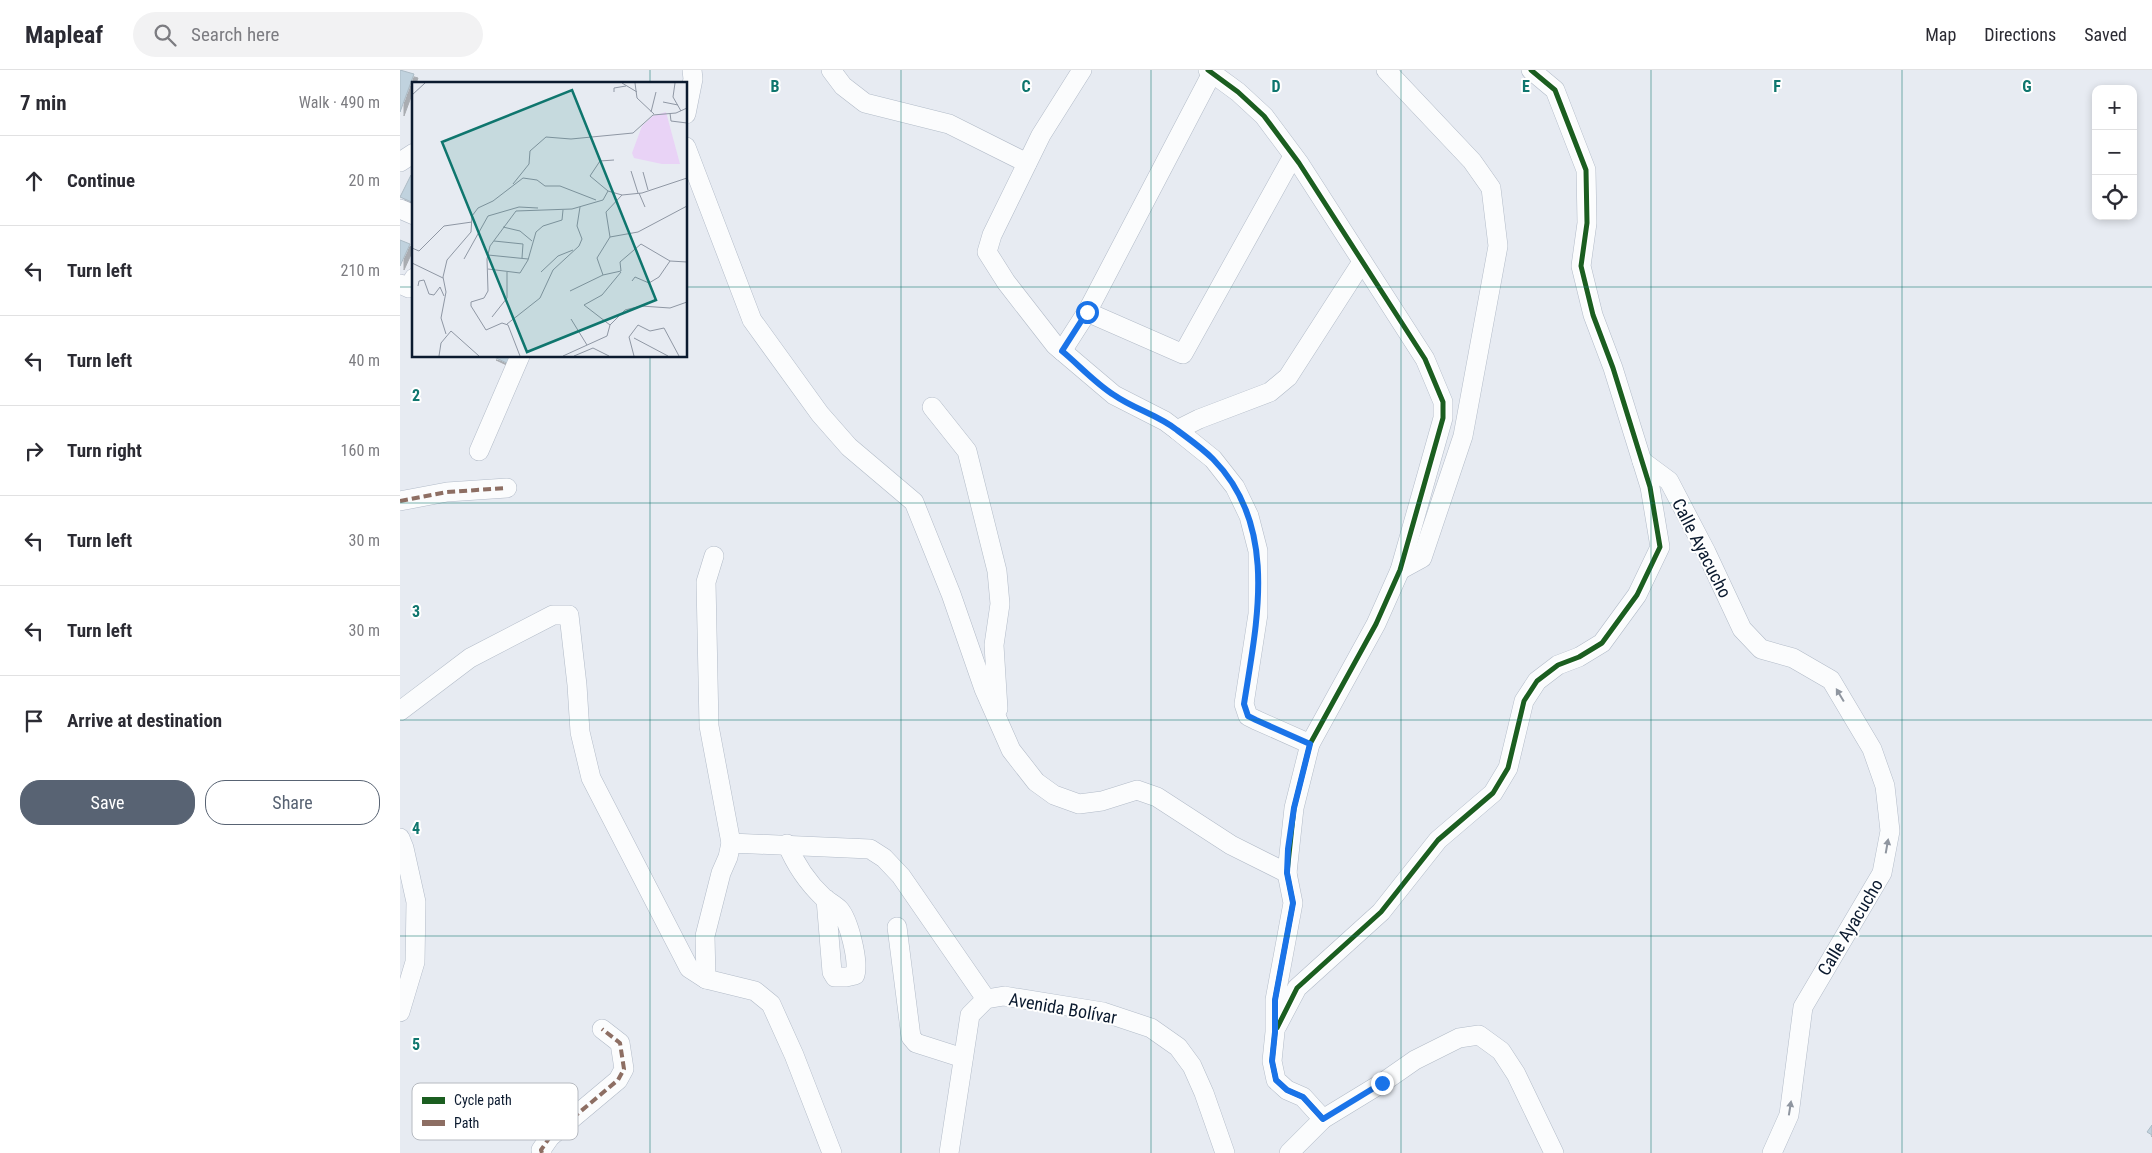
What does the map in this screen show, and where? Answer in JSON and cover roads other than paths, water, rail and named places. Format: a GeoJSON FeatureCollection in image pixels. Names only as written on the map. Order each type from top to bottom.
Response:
{"type":"FeatureCollection","features":[{"type":"Feature","properties":{"kind":"street"},"geometry":{"type":"LineString","coordinates":[[688,104],[693,79],[692,70]]}},
{"type":"Feature","properties":{"kind":"street"},"geometry":{"type":"LineString","coordinates":[[1082,70],[1041,135],[992,235],[987,252],[1006,282],[1062,351],[1114,395],[1164,421],[1177,430],[1213,459],[1235,487],[1249,516],[1258,551],[1258,614],[1244,704],[1248,716],[1310,744]]}},
{"type":"Feature","properties":{"kind":"street"},"geometry":{"type":"LineString","coordinates":[[1386,70],[1472,161],[1491,188],[1498,246],[1463,436],[1422,558],[1400,570]]}},
{"type":"Feature","properties":{"kind":"street"},"geometry":{"type":"LineString","coordinates":[[1275,1032],[1297,988],[1381,912],[1438,840],[1493,792],[1508,768],[1524,701],[1537,681],[1558,665],[1579,657],[1602,643],[1637,596],[1660,547],[1650,487],[1594,314],[1581,266],[1587,223],[1586,170],[1555,90],[1531,70]]}},
{"type":"Feature","properties":{"kind":"street"},"geometry":{"type":"LineString","coordinates":[[837,72],[842,86],[865,103],[949,124],[1027,163]]}},
{"type":"Feature","properties":{"kind":"street"},"geometry":{"type":"LineString","coordinates":[[1062,351],[1087,312],[1210,72],[1238,92],[1264,116],[1294,156],[1425,359],[1443,402],[1443,418],[1400,570],[1376,624],[1310,744],[1294,808],[1287,873],[1293,903],[1275,1000],[1275,1032],[1272,1061],[1276,1080],[1287,1090],[1303,1097],[1323,1119]]}},
{"type":"Feature","properties":{"kind":"street"},"geometry":{"type":"LineString","coordinates":[[688,152],[752,320],[808,399],[843,440],[914,502],[951,594],[984,689],[1010,750],[1036,782],[1054,795],[1079,804],[1102,801],[1136,790],[1157,797],[1231,846],[1287,873]]}},
{"type":"Feature","properties":{"kind":"street"},"geometry":{"type":"LineString","coordinates":[[400,162],[412,154]]}},
{"type":"Feature","properties":{"kind":"street"},"geometry":{"type":"LineString","coordinates":[[1087,312],[1183,354],[1294,156]]}},
{"type":"Feature","properties":{"kind":"street"},"geometry":{"type":"LineString","coordinates":[[400,209],[412,214]]}},
{"type":"Feature","properties":{"kind":"street"},"geometry":{"type":"LineString","coordinates":[[1177,430],[1199,419],[1270,392],[1288,376],[1362,262]]}},
{"type":"Feature","properties":{"kind":"street"},"geometry":{"type":"LineString","coordinates":[[400,284],[410,288],[412,283]]}},
{"type":"Feature","properties":{"kind":"street"},"geometry":{"type":"LineString","coordinates":[[478,451],[519,358]]}},
{"type":"Feature","properties":{"kind":"street"},"geometry":{"type":"LineString","coordinates":[[932,408],[967,451],[996,571],[1000,604],[994,645],[999,724]]}},
{"type":"Feature","properties":{"kind":"street","name":"Calle Ayacucho"},"geometry":{"type":"LineString","coordinates":[[1642,461],[1669,482],[1706,552],[1742,629],[1761,649],[1793,658],[1831,680],[1872,749],[1885,786],[1890,831],[1882,873],[1803,1007],[1789,1114],[1772,1153]]}},
{"type":"Feature","properties":{"kind":"street"},"geometry":{"type":"LineString","coordinates":[[400,501],[447,492],[508,488]]}},
{"type":"Feature","properties":{"kind":"street"},"geometry":{"type":"LineString","coordinates":[[706,979],[705,936],[716,889],[728,857],[731,842],[709,726],[706,582],[714,556]]}},
{"type":"Feature","properties":{"kind":"street"},"geometry":{"type":"LineString","coordinates":[[400,711],[470,658],[553,615],[569,615],[580,732],[591,778],[689,968],[706,979],[755,991],[771,1004],[794,1055],[832,1153]]}},
{"type":"Feature","properties":{"kind":"street"},"geometry":{"type":"LineString","coordinates":[[400,838],[416,902],[415,962],[400,1012]]}},
{"type":"Feature","properties":{"kind":"street"},"geometry":{"type":"LineString","coordinates":[[731,842],[870,849],[884,858],[901,876],[986,999]]}},
{"type":"Feature","properties":{"kind":"street"},"geometry":{"type":"LineString","coordinates":[[787,844],[796,865],[810,884],[826,899]]}},
{"type":"Feature","properties":{"kind":"street"},"geometry":{"type":"LineString","coordinates":[[897,928],[911,1037],[916,1043],[964,1058]]}},
{"type":"Feature","properties":{"kind":"street","name":"Avenida Bolívar"},"geometry":{"type":"LineString","coordinates":[[949,1153],[970,1014],[986,999],[1004,996],[1088,1009],[1128,1019],[1151,1028],[1178,1047],[1192,1066],[1204,1092],[1226,1153]]}},
{"type":"Feature","properties":{"kind":"street"},"geometry":{"type":"LineString","coordinates":[[578,1114],[618,1080],[624,1069],[620,1043],[602,1030]]}},
{"type":"Feature","properties":{"kind":"street"},"geometry":{"type":"LineString","coordinates":[[1289,1153],[1323,1119],[1382,1083],[1414,1060],[1459,1038],[1479,1035],[1501,1050],[1516,1074],[1554,1153]]}},
{"type":"Feature","properties":{"kind":"street"},"geometry":{"type":"LineString","coordinates":[[542,1153],[541,1150],[548,1140]]}}]}
